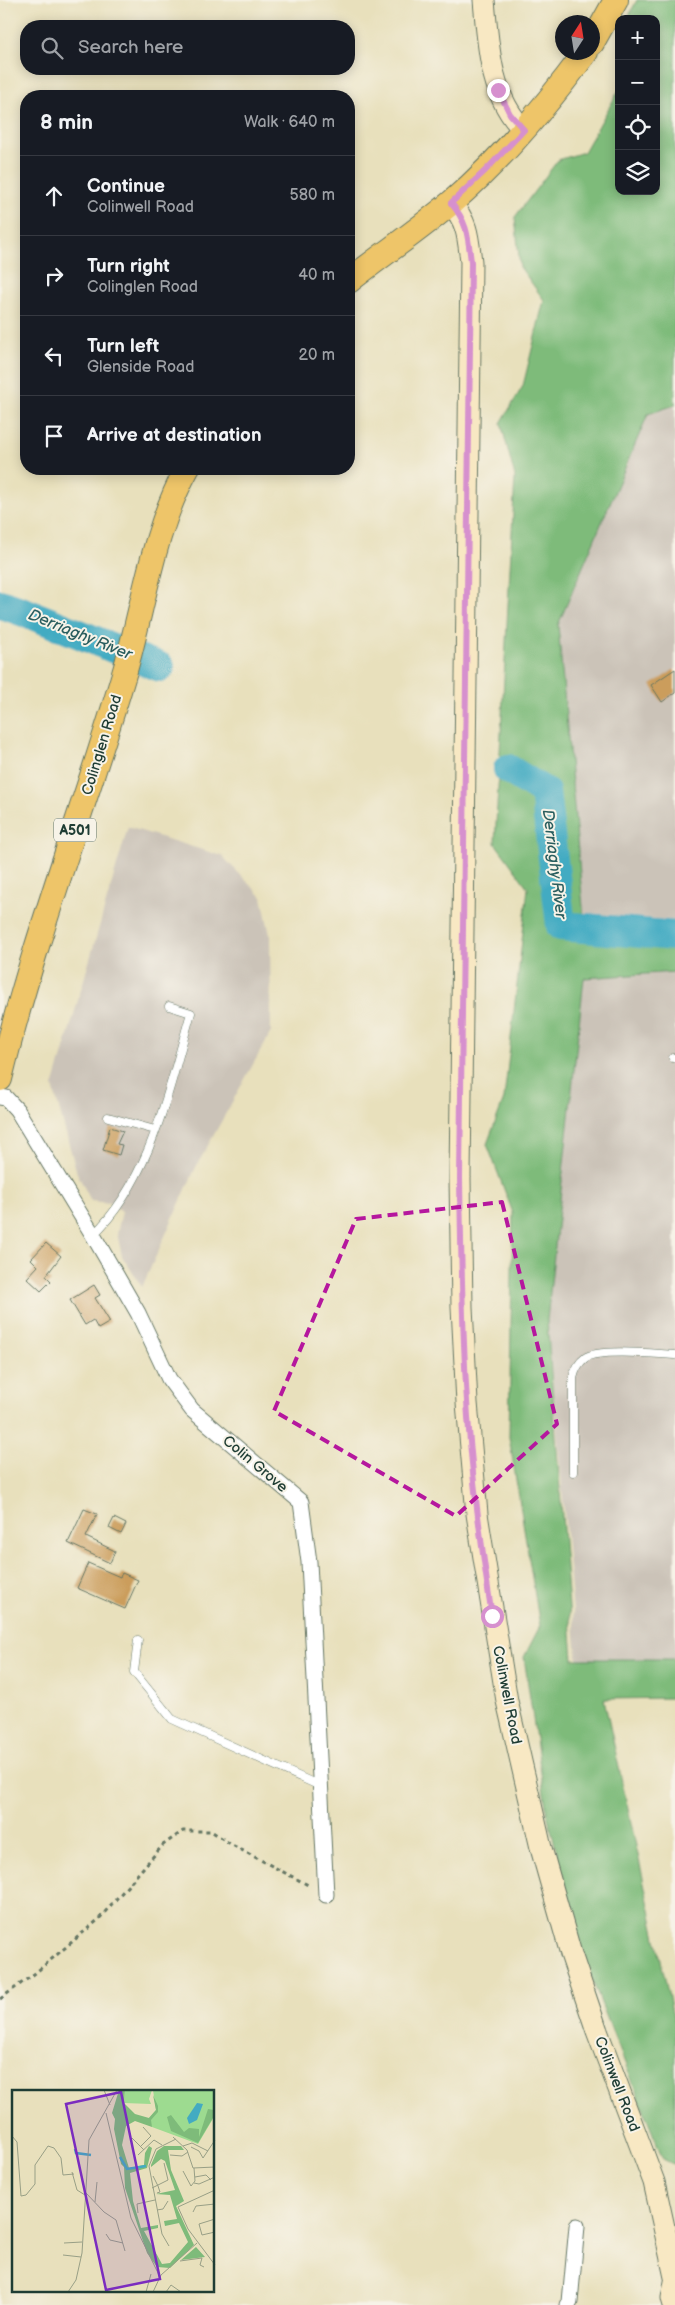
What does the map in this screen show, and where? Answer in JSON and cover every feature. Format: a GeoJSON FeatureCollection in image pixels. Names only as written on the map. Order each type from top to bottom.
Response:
{"type":"FeatureCollection","features":[{"type":"Feature","properties":{"kind":"main road"},"geometry":{"type":"LineString","coordinates":[[600,28],[616,0]]}},
{"type":"Feature","properties":{"kind":"main road"},"geometry":{"type":"LineString","coordinates":[[355,276],[451,203],[486,170],[552,98],[580,60]]}},
{"type":"Feature","properties":{"kind":"main road","name":"Colinglen Road"},"geometry":{"type":"LineString","coordinates":[[0,1079],[25,987],[124,673],[160,533],[184,475]]}},
{"type":"Feature","properties":{"kind":"street"},"geometry":{"type":"LineString","coordinates":[[484,0],[486,28],[498,90],[510,114],[524,130]]}},
{"type":"Feature","properties":{"kind":"street","name":"Colinwell Road"},"geometry":{"type":"LineString","coordinates":[[451,203],[467,229],[471,262],[460,1178],[462,1306],[466,1383],[477,1514],[507,1701],[541,1848],[571,1954],[596,2031],[654,2182],[675,2277]]}},
{"type":"Feature","properties":{"kind":"street","name":"Colin Grove"},"geometry":{"type":"LineString","coordinates":[[0,1097],[6,1098],[17,1110],[93,1235],[138,1313],[169,1379],[192,1410],[300,1502],[310,1562],[326,1894]]}},
{"type":"Feature","properties":{"kind":"street","name":"Colinwell Road"},"geometry":{"type":"LineString","coordinates":[[654,2182],[675,2210]]}},
{"type":"Feature","properties":{"kind":"street"},"geometry":{"type":"LineString","coordinates":[[568,2305],[570,2302],[577,2226]]}},
{"type":"Feature","properties":{"kind":"lane"},"geometry":{"type":"LineString","coordinates":[[93,1235],[105,1224],[135,1182],[154,1130],[191,1013],[169,1006]]}},
{"type":"Feature","properties":{"kind":"lane"},"geometry":{"type":"LineString","coordinates":[[108,1117],[154,1130]]}},
{"type":"Feature","properties":{"kind":"lane"},"geometry":{"type":"LineString","coordinates":[[573,1472],[573,1378],[581,1362],[597,1352],[675,1355]]}},
{"type":"Feature","properties":{"kind":"lane"},"geometry":{"type":"LineString","coordinates":[[138,1640],[134,1672],[172,1719],[320,1786]]}},
{"type":"Feature","properties":{"kind":"path"},"geometry":{"type":"LineString","coordinates":[[0,1999],[34,1974],[98,1920],[163,1845],[183,1831],[211,1831],[232,1845],[326,1894]]}},
{"type":"Feature","properties":{"kind":"highlighted area"},"geometry":{"type":"Polygon","coordinates":[[[502,1202],[557,1424],[456,1516],[274,1411],[356,1219],[502,1202]]]}},
{"type":"Feature","properties":{"kind":"shaded area"},"geometry":{"type":"Polygon","coordinates":[[[675,405],[675,1668],[578,1668],[547,1320],[584,978],[584,919],[558,625],[648,414],[675,405]]]}},
{"type":"Feature","properties":{"kind":"shaded area"},"geometry":{"type":"Polygon","coordinates":[[[128,827],[222,856],[262,897],[270,935],[271,1032],[196,1167],[142,1287],[122,1256],[117,1233],[122,1212],[110,1203],[91,1201],[77,1173],[53,1087],[128,827]]]}},
{"type":"Feature","properties":{"kind":"green space"},"geometry":{"type":"Polygon","coordinates":[[[637,0],[675,0],[675,405],[648,414],[558,625],[584,919],[675,922],[675,972],[584,978],[547,1320],[573,1659],[675,1659],[675,1698],[604,1699],[675,2025],[675,2165],[663,2159],[586,1965],[547,1814],[524,1657],[540,1626],[509,1437],[513,1213],[487,1144],[504,1099],[528,888],[495,843],[515,477],[501,423],[523,386],[544,300],[520,267],[515,217],[558,160],[584,152],[615,97],[615,195],[660,195],[660,15],[629,15],[637,0]]]}},
{"type":"Feature","properties":{"kind":"building"},"geometry":{"type":"Polygon","coordinates":[[[675,669],[675,693],[662,702],[651,685],[675,669]]]}},
{"type":"Feature","properties":{"kind":"building"},"geometry":{"type":"Polygon","coordinates":[[[110,1127],[123,1131],[117,1144],[122,1145],[119,1155],[103,1150],[110,1127]]]}},
{"type":"Feature","properties":{"kind":"building"},"geometry":{"type":"Polygon","coordinates":[[[46,1243],[61,1256],[46,1276],[51,1281],[41,1291],[27,1278],[38,1266],[31,1259],[46,1243]]]}},
{"type":"Feature","properties":{"kind":"building"},"geometry":{"type":"Polygon","coordinates":[[[94,1285],[100,1295],[95,1298],[110,1322],[98,1329],[93,1320],[85,1325],[70,1300],[94,1285]]]}},
{"type":"Feature","properties":{"kind":"building"},"geometry":{"type":"Polygon","coordinates":[[[84,1509],[97,1514],[86,1537],[115,1551],[110,1563],[68,1543],[84,1509]]]}},
{"type":"Feature","properties":{"kind":"building"},"geometry":{"type":"Polygon","coordinates":[[[114,1518],[126,1524],[121,1534],[109,1528],[114,1518]]]}},
{"type":"Feature","properties":{"kind":"building"},"geometry":{"type":"Polygon","coordinates":[[[88,1563],[120,1577],[122,1573],[138,1580],[125,1609],[77,1588],[88,1563]]]}},
{"type":"Feature","properties":{"kind":"waterway","name":"Derriaghy River"},"geometry":{"type":"LineString","coordinates":[[0,604],[41,618],[160,667]]}},
{"type":"Feature","properties":{"kind":"waterway","name":"Derriaghy River"},"geometry":{"type":"LineString","coordinates":[[508,769],[545,792],[561,926],[675,936]]}},
{"type":"Feature","properties":{"kind":"route"},"geometry":{"type":"LineString","coordinates":[[492,1616],[477,1514],[467,1403],[462,1306],[460,1178],[471,262],[467,229],[451,203],[524,130],[510,114],[498,90]]}}]}
